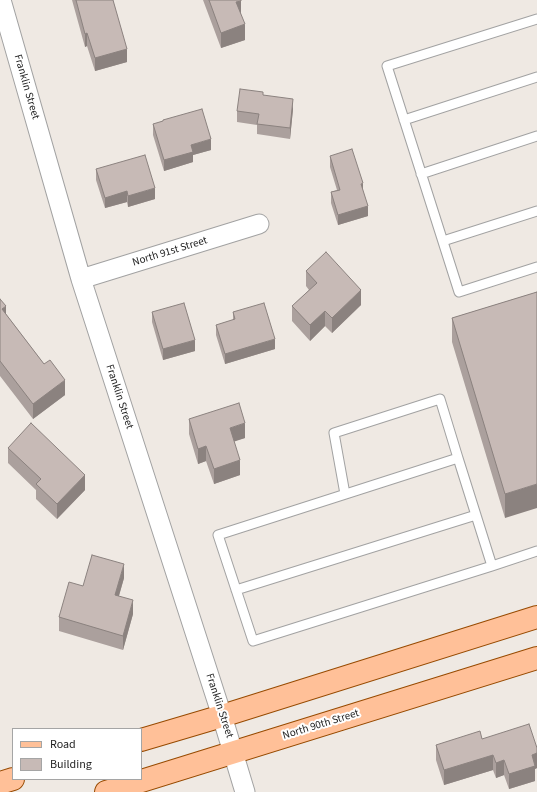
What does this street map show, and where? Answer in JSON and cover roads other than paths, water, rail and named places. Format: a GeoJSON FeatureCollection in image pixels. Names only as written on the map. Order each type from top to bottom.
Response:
{"type":"FeatureCollection","features":[{"type":"Feature","properties":{"kind":"main road"},"geometry":{"type":"LineString","coordinates":[[142,740],[537,617]]}},
{"type":"Feature","properties":{"kind":"main road","name":"North 90th Street"},"geometry":{"type":"LineString","coordinates":[[106,792],[537,658]]}},
{"type":"Feature","properties":{"kind":"main road"},"geometry":{"type":"LineString","coordinates":[[0,783],[12,779]]}},
{"type":"Feature","properties":{"kind":"street","name":"Franklin Street"},"geometry":{"type":"LineString","coordinates":[[1,0],[81,279],[222,716],[245,792]]}},
{"type":"Feature","properties":{"kind":"street","name":"North 91st Street"},"geometry":{"type":"LineString","coordinates":[[81,279],[259,224]]}},
{"type":"Feature","properties":{"kind":"lane"},"geometry":{"type":"LineString","coordinates":[[537,19],[387,66],[459,292],[537,267]]}},
{"type":"Feature","properties":{"kind":"lane"},"geometry":{"type":"LineString","coordinates":[[404,120],[537,77]]}},
{"type":"Feature","properties":{"kind":"lane"},"geometry":{"type":"LineString","coordinates":[[421,174],[537,136]]}},
{"type":"Feature","properties":{"kind":"lane"},"geometry":{"type":"LineString","coordinates":[[443,241],[537,211]]}},
{"type":"Feature","properties":{"kind":"lane"},"geometry":{"type":"LineString","coordinates":[[345,494],[334,433],[440,399],[492,566]]}},
{"type":"Feature","properties":{"kind":"lane"},"geometry":{"type":"LineString","coordinates":[[458,458],[218,535],[253,641],[537,551]]}},
{"type":"Feature","properties":{"kind":"lane"},"geometry":{"type":"LineString","coordinates":[[236,590],[476,515]]}}]}
